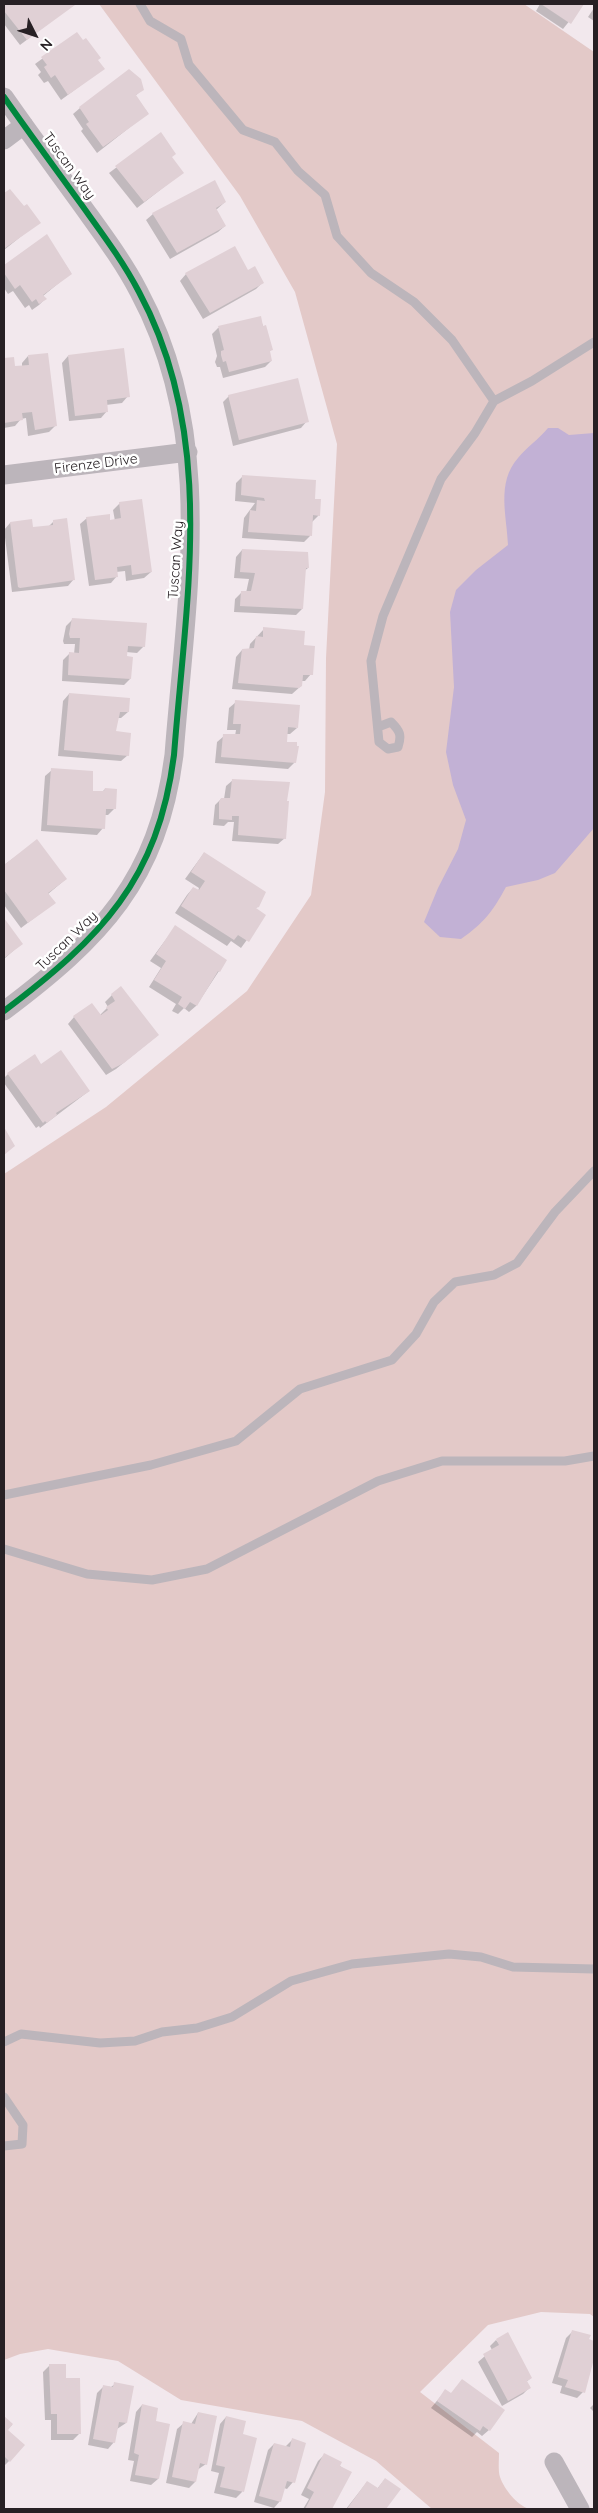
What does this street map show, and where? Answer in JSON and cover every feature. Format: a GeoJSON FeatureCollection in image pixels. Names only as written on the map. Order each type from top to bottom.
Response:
{"type":"FeatureCollection","features":[{"type":"Feature","properties":{"kind":"street","name":"Tuscan Way"},"geometry":{"type":"LineString","coordinates":[[4,97],[104,236],[139,291],[166,356],[179,404],[188,452],[192,524],[174,754],[170,788],[159,828],[139,873],[122,902],[96,934],[48,978],[4,1011]]}},
{"type":"Feature","properties":{"kind":"street"},"geometry":{"type":"LineString","coordinates":[[4,140],[24,125]]}},
{"type":"Feature","properties":{"kind":"street","name":"Firenze Drive"},"geometry":{"type":"LineString","coordinates":[[4,476],[188,452]]}},
{"type":"Feature","properties":{"kind":"street"},"geometry":{"type":"LineString","coordinates":[[554,2462],[580,2509]]}},
{"type":"Feature","properties":{"kind":"lane"},"geometry":{"type":"LineString","coordinates":[[140,4],[150,21],[181,39],[189,65],[243,130],[275,142],[298,171],[325,195],[337,236],[371,273],[414,302],[452,340],[494,401]]}},
{"type":"Feature","properties":{"kind":"lane"},"geometry":{"type":"LineString","coordinates":[[378,727],[372,662],[383,616],[441,479],[475,433],[494,401],[594,342]]}},
{"type":"Feature","properties":{"kind":"lane"},"geometry":{"type":"LineString","coordinates":[[4,1495],[152,1465],[236,1441],[300,1389],[392,1360],[416,1334],[434,1302],[455,1282],[494,1274],[517,1263],[555,1212],[594,1171]]}},
{"type":"Feature","properties":{"kind":"lane"},"geometry":{"type":"LineString","coordinates":[[4,1549],[87,1574],[152,1580],[207,1569],[378,1481],[442,1462],[565,1461],[594,1456]]}},
{"type":"Feature","properties":{"kind":"lane"},"geometry":{"type":"LineString","coordinates":[[4,2042],[21,2034],[100,2043],[135,2041],[162,2032],[197,2028],[232,2017],[290,1981],[352,1964],[449,1954],[481,1957],[512,1967],[594,1969]]}},
{"type":"Feature","properties":{"kind":"lane"},"geometry":{"type":"LineString","coordinates":[[4,2097],[23,2125],[22,2144],[4,2146]]}},
{"type":"Feature","properties":{"kind":"shaded area"},"geometry":{"type":"Polygon","coordinates":[[[99,4],[524,4],[594,52],[594,2317],[590,2314],[541,2312],[488,2325],[420,2392],[499,2453],[499,2472],[502,2482],[516,2500],[529,2509],[432,2509],[376,2461],[302,2421],[181,2400],[118,2361],[48,2349],[20,2354],[4,2360],[4,1174],[106,1107],[247,991],[311,895],[325,792],[326,658],[337,444],[295,292],[240,196],[99,4]]]}},
{"type":"Feature","properties":{"kind":"shaded area"},"geometry":{"type":"Polygon","coordinates":[[[548,428],[558,428],[569,435],[594,433],[594,828],[555,873],[538,880],[506,887],[487,916],[476,928],[461,939],[440,937],[424,922],[438,888],[458,849],[466,820],[453,785],[446,752],[454,687],[450,612],[456,590],[476,570],[508,545],[504,500],[507,478],[518,458],[548,428]]]}},
{"type":"Feature","properties":{"kind":"building"},"geometry":{"type":"Polygon","coordinates":[[[4,4],[75,5],[27,40],[4,11],[4,4]]]}},
{"type":"Feature","properties":{"kind":"building"},"geometry":{"type":"Polygon","coordinates":[[[541,4],[584,4],[571,24],[541,4]]]}},
{"type":"Feature","properties":{"kind":"building"},"geometry":{"type":"Polygon","coordinates":[[[77,32],[83,40],[86,38],[101,58],[98,60],[105,69],[68,95],[55,75],[51,78],[44,67],[47,65],[41,57],[77,32]]]}},
{"type":"Feature","properties":{"kind":"building"},"geometry":{"type":"Polygon","coordinates":[[[129,69],[141,79],[144,90],[136,95],[149,114],[103,147],[86,124],[89,122],[79,107],[129,69]]]}},
{"type":"Feature","properties":{"kind":"building"},"geometry":{"type":"Polygon","coordinates":[[[161,132],[176,154],[172,157],[184,173],[144,202],[115,166],[161,132]]]}},
{"type":"Feature","properties":{"kind":"building"},"geometry":{"type":"Polygon","coordinates":[[[215,180],[226,202],[216,208],[226,226],[177,253],[152,213],[215,180]]]}},
{"type":"Feature","properties":{"kind":"building"},"geometry":{"type":"Polygon","coordinates":[[[10,189],[24,206],[27,204],[41,223],[5,248],[4,193],[10,189]]]}},
{"type":"Feature","properties":{"kind":"building"},"geometry":{"type":"Polygon","coordinates":[[[47,234],[72,274],[43,295],[47,299],[39,304],[36,299],[32,302],[20,285],[15,289],[4,273],[4,265],[47,234]]]}},
{"type":"Feature","properties":{"kind":"building"},"geometry":{"type":"Polygon","coordinates":[[[235,246],[248,270],[255,266],[264,283],[210,313],[185,273],[235,246]]]}},
{"type":"Feature","properties":{"kind":"building"},"geometry":{"type":"Polygon","coordinates":[[[261,316],[263,326],[266,325],[273,350],[270,351],[272,361],[229,372],[226,361],[223,362],[221,355],[221,351],[224,350],[218,326],[261,316]]]}},
{"type":"Feature","properties":{"kind":"building"},"geometry":{"type":"Polygon","coordinates":[[[124,348],[130,397],[107,400],[108,412],[75,416],[68,355],[124,348]]]}},
{"type":"Feature","properties":{"kind":"building"},"geometry":{"type":"Polygon","coordinates":[[[48,353],[57,426],[35,430],[32,412],[22,413],[23,420],[4,423],[4,358],[14,357],[15,366],[29,365],[28,355],[48,353]]]}},
{"type":"Feature","properties":{"kind":"building"},"geometry":{"type":"Polygon","coordinates":[[[298,378],[309,422],[239,440],[228,395],[298,378]]]}},
{"type":"Feature","properties":{"kind":"building"},"geometry":{"type":"Polygon","coordinates":[[[242,475],[316,480],[315,499],[321,499],[320,516],[313,515],[312,536],[248,532],[250,510],[256,511],[257,500],[265,501],[264,498],[241,495],[242,475]]]}},
{"type":"Feature","properties":{"kind":"building"},"geometry":{"type":"Polygon","coordinates":[[[142,499],[152,572],[132,575],[131,565],[117,567],[118,577],[95,580],[86,517],[110,514],[110,520],[121,518],[119,502],[142,499]]]}},
{"type":"Feature","properties":{"kind":"building"},"geometry":{"type":"Polygon","coordinates":[[[67,518],[75,580],[18,587],[10,522],[32,519],[33,527],[53,525],[53,520],[67,518]]]}},
{"type":"Feature","properties":{"kind":"building"},"geometry":{"type":"Polygon","coordinates":[[[242,549],[308,552],[309,568],[306,568],[303,609],[240,606],[241,591],[251,591],[255,573],[240,572],[242,549]]]}},
{"type":"Feature","properties":{"kind":"building"},"geometry":{"type":"Polygon","coordinates":[[[72,618],[147,623],[145,647],[128,646],[127,656],[133,657],[131,679],[68,675],[69,652],[79,653],[80,638],[70,638],[69,634],[72,618]]]}},
{"type":"Feature","properties":{"kind":"building"},"geometry":{"type":"Polygon","coordinates":[[[263,627],[305,631],[304,645],[315,646],[313,675],[303,675],[302,686],[299,688],[238,683],[242,649],[254,648],[256,636],[263,637],[263,627]]]}},
{"type":"Feature","properties":{"kind":"building"},"geometry":{"type":"Polygon","coordinates":[[[69,693],[130,698],[129,712],[120,712],[116,731],[131,733],[129,756],[64,750],[69,693]]]}},
{"type":"Feature","properties":{"kind":"building"},"geometry":{"type":"Polygon","coordinates":[[[235,700],[300,705],[298,728],[288,727],[287,742],[297,742],[297,746],[299,746],[296,763],[221,757],[223,734],[240,734],[241,724],[233,724],[235,700]]]}},
{"type":"Feature","properties":{"kind":"building"},"geometry":{"type":"Polygon","coordinates":[[[51,768],[93,771],[93,791],[104,791],[105,788],[117,789],[116,809],[106,809],[105,829],[47,825],[51,768]]]}},
{"type":"Feature","properties":{"kind":"building"},"geometry":{"type":"Polygon","coordinates":[[[232,779],[290,782],[287,801],[289,801],[286,839],[238,835],[239,816],[232,816],[232,820],[219,819],[219,802],[221,798],[230,798],[232,779]]]}},
{"type":"Feature","properties":{"kind":"building"},"geometry":{"type":"Polygon","coordinates":[[[37,839],[67,879],[48,893],[56,903],[28,923],[4,890],[4,865],[37,839]]]}},
{"type":"Feature","properties":{"kind":"building"},"geometry":{"type":"Polygon","coordinates":[[[204,852],[266,892],[259,907],[256,908],[266,915],[249,942],[238,935],[234,940],[181,906],[193,887],[199,890],[205,881],[191,872],[204,852]]]}},
{"type":"Feature","properties":{"kind":"building"},"geometry":{"type":"Polygon","coordinates":[[[4,918],[23,944],[4,958],[4,918]]]}},
{"type":"Feature","properties":{"kind":"building"},"geometry":{"type":"Polygon","coordinates":[[[175,925],[227,960],[220,972],[218,971],[197,1006],[190,1002],[185,1009],[178,1004],[182,997],[154,980],[166,961],[156,954],[175,925]]]}},
{"type":"Feature","properties":{"kind":"building"},"geometry":{"type":"Polygon","coordinates":[[[121,986],[159,1035],[124,1063],[112,1069],[73,1016],[92,1003],[101,1015],[108,1010],[106,1007],[115,1001],[111,994],[121,986]]]}},
{"type":"Feature","properties":{"kind":"building"},"geometry":{"type":"Polygon","coordinates":[[[61,1050],[90,1091],[56,1113],[57,1115],[47,1123],[45,1121],[43,1123],[7,1073],[35,1054],[41,1064],[61,1050]]]}},
{"type":"Feature","properties":{"kind":"building"},"geometry":{"type":"Polygon","coordinates":[[[4,1127],[15,1146],[4,1155],[4,1127]]]}},
{"type":"Feature","properties":{"kind":"building"},"geometry":{"type":"Polygon","coordinates":[[[572,2330],[591,2335],[589,2339],[594,2341],[594,2359],[585,2393],[565,2387],[568,2380],[558,2377],[572,2330]]]}},
{"type":"Feature","properties":{"kind":"building"},"geometry":{"type":"Polygon","coordinates":[[[508,2332],[532,2378],[527,2381],[531,2388],[508,2401],[483,2354],[499,2345],[496,2339],[508,2332]]]}},
{"type":"Feature","properties":{"kind":"building"},"geometry":{"type":"Polygon","coordinates":[[[49,2364],[66,2364],[66,2378],[80,2378],[81,2434],[57,2434],[57,2414],[51,2414],[49,2364]]]}},
{"type":"Feature","properties":{"kind":"building"},"geometry":{"type":"Polygon","coordinates":[[[462,2379],[505,2410],[490,2431],[483,2426],[480,2431],[437,2401],[445,2389],[451,2393],[462,2379]]]}},
{"type":"Feature","properties":{"kind":"building"},"geometry":{"type":"Polygon","coordinates":[[[114,2382],[134,2386],[127,2423],[119,2422],[115,2443],[93,2439],[103,2385],[113,2387],[114,2382]]]}},
{"type":"Feature","properties":{"kind":"building"},"geometry":{"type":"Polygon","coordinates":[[[142,2404],[158,2408],[156,2421],[170,2424],[159,2479],[135,2475],[139,2455],[134,2453],[142,2404]]]}},
{"type":"Feature","properties":{"kind":"building"},"geometry":{"type":"Polygon","coordinates":[[[198,2412],[217,2416],[207,2465],[200,2463],[196,2482],[172,2477],[183,2421],[195,2424],[198,2412]]]}},
{"type":"Feature","properties":{"kind":"building"},"geometry":{"type":"Polygon","coordinates":[[[4,2416],[13,2424],[8,2430],[25,2445],[10,2462],[4,2456],[4,2416]]]}},
{"type":"Feature","properties":{"kind":"building"},"geometry":{"type":"Polygon","coordinates":[[[226,2416],[246,2421],[243,2434],[257,2438],[244,2492],[220,2487],[225,2467],[216,2465],[226,2416]]]}},
{"type":"Feature","properties":{"kind":"building"},"geometry":{"type":"Polygon","coordinates":[[[292,2438],[306,2443],[295,2483],[287,2481],[281,2502],[259,2496],[274,2443],[290,2447],[292,2438]]]}},
{"type":"Feature","properties":{"kind":"building"},"geometry":{"type":"Polygon","coordinates":[[[324,2453],[342,2462],[340,2466],[352,2472],[332,2509],[305,2509],[314,2492],[307,2488],[324,2453]]]}},
{"type":"Feature","properties":{"kind":"building"},"geometry":{"type":"Polygon","coordinates":[[[385,2478],[401,2489],[386,2509],[347,2509],[367,2481],[378,2488],[385,2478]]]}},
{"type":"Feature","properties":{"kind":"cycle path"},"geometry":{"type":"LineString","coordinates":[[4,97],[119,258],[139,292],[163,347],[179,403],[188,461],[190,519],[189,578],[174,755],[166,799],[154,837],[139,872],[119,902],[96,931],[69,958],[4,1011]]}}]}
